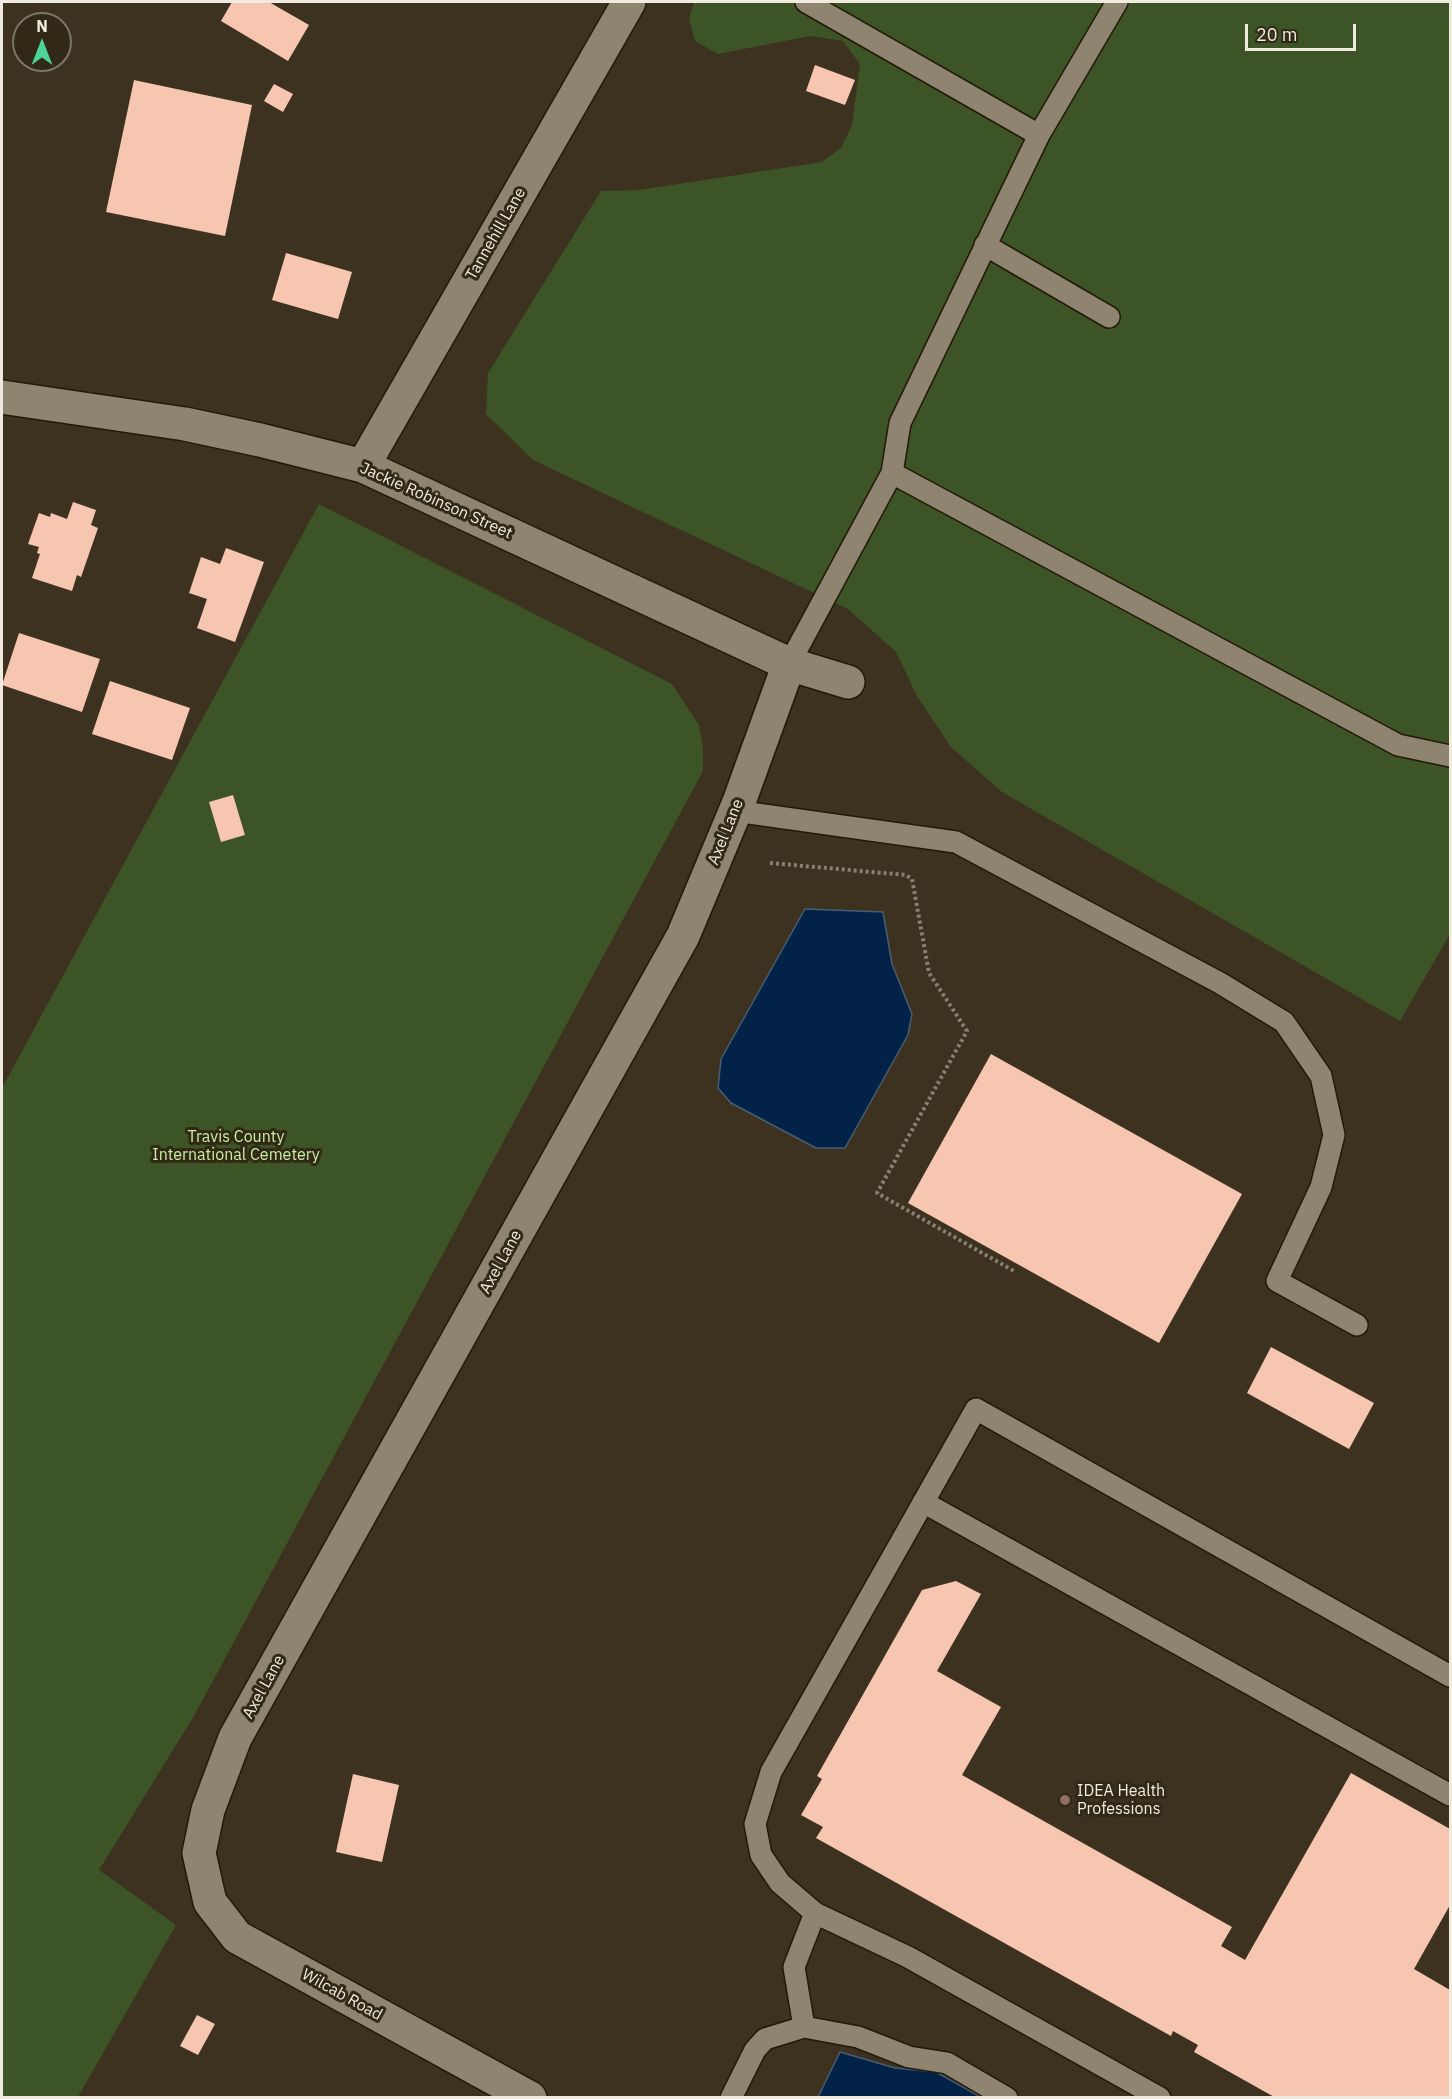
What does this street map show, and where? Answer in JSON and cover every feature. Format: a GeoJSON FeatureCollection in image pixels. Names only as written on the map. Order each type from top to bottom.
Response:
{"type":"FeatureCollection","features":[{"type":"Feature","properties":{"kind":"street","name":"Tannehill Lane"},"geometry":{"type":"LineString","coordinates":[[363,466],[629,2]]}},
{"type":"Feature","properties":{"kind":"street","name":"Jackie Robinson Street"},"geometry":{"type":"LineString","coordinates":[[2,397],[185,424],[270,442],[363,466],[789,664],[848,682]]}},
{"type":"Feature","properties":{"kind":"street","name":"Axel Lane"},"geometry":{"type":"LineString","coordinates":[[199,1853],[208,1810],[235,1738],[683,936],[735,811],[789,664]]}},
{"type":"Feature","properties":{"kind":"street","name":"Wilcab Road"},"geometry":{"type":"LineString","coordinates":[[199,1853],[210,1902],[237,1937],[530,2097]]}},
{"type":"Feature","properties":{"kind":"lane"},"geometry":{"type":"LineString","coordinates":[[806,2],[1039,135]]}},
{"type":"Feature","properties":{"kind":"lane"},"geometry":{"type":"LineString","coordinates":[[789,664],[892,473],[900,423],[1039,135],[1118,2]]}},
{"type":"Feature","properties":{"kind":"lane"},"geometry":{"type":"LineString","coordinates":[[986,245],[1109,317]]}},
{"type":"Feature","properties":{"kind":"lane"},"geometry":{"type":"LineString","coordinates":[[892,473],[1398,745],[1450,756]]}},
{"type":"Feature","properties":{"kind":"lane"},"geometry":{"type":"LineString","coordinates":[[735,811],[956,842],[1220,983],[1284,1022],[1321,1076],[1334,1135],[1321,1187],[1277,1281],[1357,1325]]}},
{"type":"Feature","properties":{"kind":"lane"},"geometry":{"type":"LineString","coordinates":[[1160,2097],[908,1957],[815,1913],[780,1883],[761,1855],[755,1824],[771,1772],[976,1409],[1450,1676]]}},
{"type":"Feature","properties":{"kind":"lane"},"geometry":{"type":"LineString","coordinates":[[923,1502],[1450,1795]]}},
{"type":"Feature","properties":{"kind":"lane"},"geometry":{"type":"LineString","coordinates":[[804,2027],[794,1967],[815,1913]]}},
{"type":"Feature","properties":{"kind":"lane"},"geometry":{"type":"LineString","coordinates":[[731,2097],[755,2050],[765,2039],[804,2027],[858,2037],[909,2057],[947,2063],[1007,2097]]}},
{"type":"Feature","properties":{"kind":"path"},"geometry":{"type":"LineString","coordinates":[[770,863],[906,875],[912,879],[929,974],[967,1031],[876,1193],[1014,1271]]}},
{"type":"Feature","properties":{"kind":"green space"},"geometry":{"type":"Polygon","coordinates":[[[694,2],[1450,2],[1450,934],[1400,1021],[1002,792],[951,747],[917,696],[896,652],[848,609],[533,460],[486,414],[488,373],[601,191],[639,190],[822,162],[841,148],[852,125],[860,64],[843,41],[810,36],[718,54],[695,41],[689,19],[694,2]]]}},
{"type":"Feature","properties":{"kind":"green space","name":"Travis County International Cemetery"},"geometry":{"type":"Polygon","coordinates":[[[319,504],[672,684],[699,725],[703,748],[703,771],[194,1716],[99,1870],[176,1925],[78,2097],[2,2098],[2,1088],[319,504]]]}},
{"type":"Feature","properties":{"kind":"water"},"geometry":{"type":"Polygon","coordinates":[[[805,909],[883,912],[892,964],[912,1014],[908,1035],[845,1148],[816,1148],[731,1103],[718,1088],[721,1059],[805,909]]]}},
{"type":"Feature","properties":{"kind":"water"},"geometry":{"type":"Polygon","coordinates":[[[840,2052],[895,2068],[936,2072],[981,2097],[818,2097],[840,2052]]]}},
{"type":"Feature","properties":{"kind":"building"},"geometry":{"type":"Polygon","coordinates":[[[232,2],[269,2],[309,25],[288,61],[221,21],[232,2]]]}},
{"type":"Feature","properties":{"kind":"building"},"geometry":{"type":"Polygon","coordinates":[[[815,65],[855,80],[845,105],[806,91],[815,65]]]}},
{"type":"Feature","properties":{"kind":"building"},"geometry":{"type":"Polygon","coordinates":[[[134,80],[252,105],[225,236],[106,212],[134,80]]]}},
{"type":"Feature","properties":{"kind":"building"},"geometry":{"type":"Polygon","coordinates":[[[274,84],[293,94],[283,112],[264,101],[274,84]]]}},
{"type":"Feature","properties":{"kind":"building"},"geometry":{"type":"Polygon","coordinates":[[[286,253],[352,272],[338,319],[272,300],[286,253]]]}},
{"type":"Feature","properties":{"kind":"building"},"geometry":{"type":"Polygon","coordinates":[[[73,502],[96,510],[91,525],[98,528],[81,577],[77,575],[72,591],[32,578],[40,554],[37,553],[39,547],[28,544],[39,513],[50,517],[51,513],[67,519],[73,502]]]}},
{"type":"Feature","properties":{"kind":"building"},"geometry":{"type":"Polygon","coordinates":[[[226,548],[264,562],[235,642],[197,628],[207,599],[189,593],[201,557],[220,564],[226,548]]]}},
{"type":"Feature","properties":{"kind":"building"},"geometry":{"type":"Polygon","coordinates":[[[19,633],[100,659],[82,712],[2,685],[19,633]]]}},
{"type":"Feature","properties":{"kind":"building"},"geometry":{"type":"Polygon","coordinates":[[[110,681],[190,708],[172,760],[92,734],[110,681]]]}},
{"type":"Feature","properties":{"kind":"building"},"geometry":{"type":"Polygon","coordinates":[[[233,795],[245,835],[221,842],[209,802],[233,795]]]}},
{"type":"Feature","properties":{"kind":"building"},"geometry":{"type":"Polygon","coordinates":[[[991,1054],[1242,1194],[1159,1343],[908,1203],[991,1054]]]}},
{"type":"Feature","properties":{"kind":"building"},"geometry":{"type":"Polygon","coordinates":[[[1271,1347],[1374,1403],[1349,1449],[1247,1393],[1271,1347]]]}},
{"type":"Feature","properties":{"kind":"building"},"geometry":{"type":"Polygon","coordinates":[[[956,1581],[981,1594],[937,1671],[1001,1707],[962,1775],[1232,1927],[1221,1946],[1245,1960],[1351,1773],[1450,1829],[1450,1905],[1414,1969],[1450,1990],[1450,2098],[1276,2098],[1194,2052],[1198,2045],[1173,2031],[1171,2036],[816,1838],[823,1827],[801,1815],[822,1779],[817,1776],[922,1590],[956,1581]]]}},
{"type":"Feature","properties":{"kind":"building"},"geometry":{"type":"Polygon","coordinates":[[[353,1774],[399,1785],[382,1862],[336,1852],[353,1774]]]}},
{"type":"Feature","properties":{"kind":"building"},"geometry":{"type":"Polygon","coordinates":[[[197,2015],[215,2024],[198,2055],[180,2046],[197,2015]]]}},
{"type":"Feature","properties":{"kind":"place","name":"IDEA Health Professions"},"geometry":{"type":"Point","coordinates":[1065,1800]}}]}
